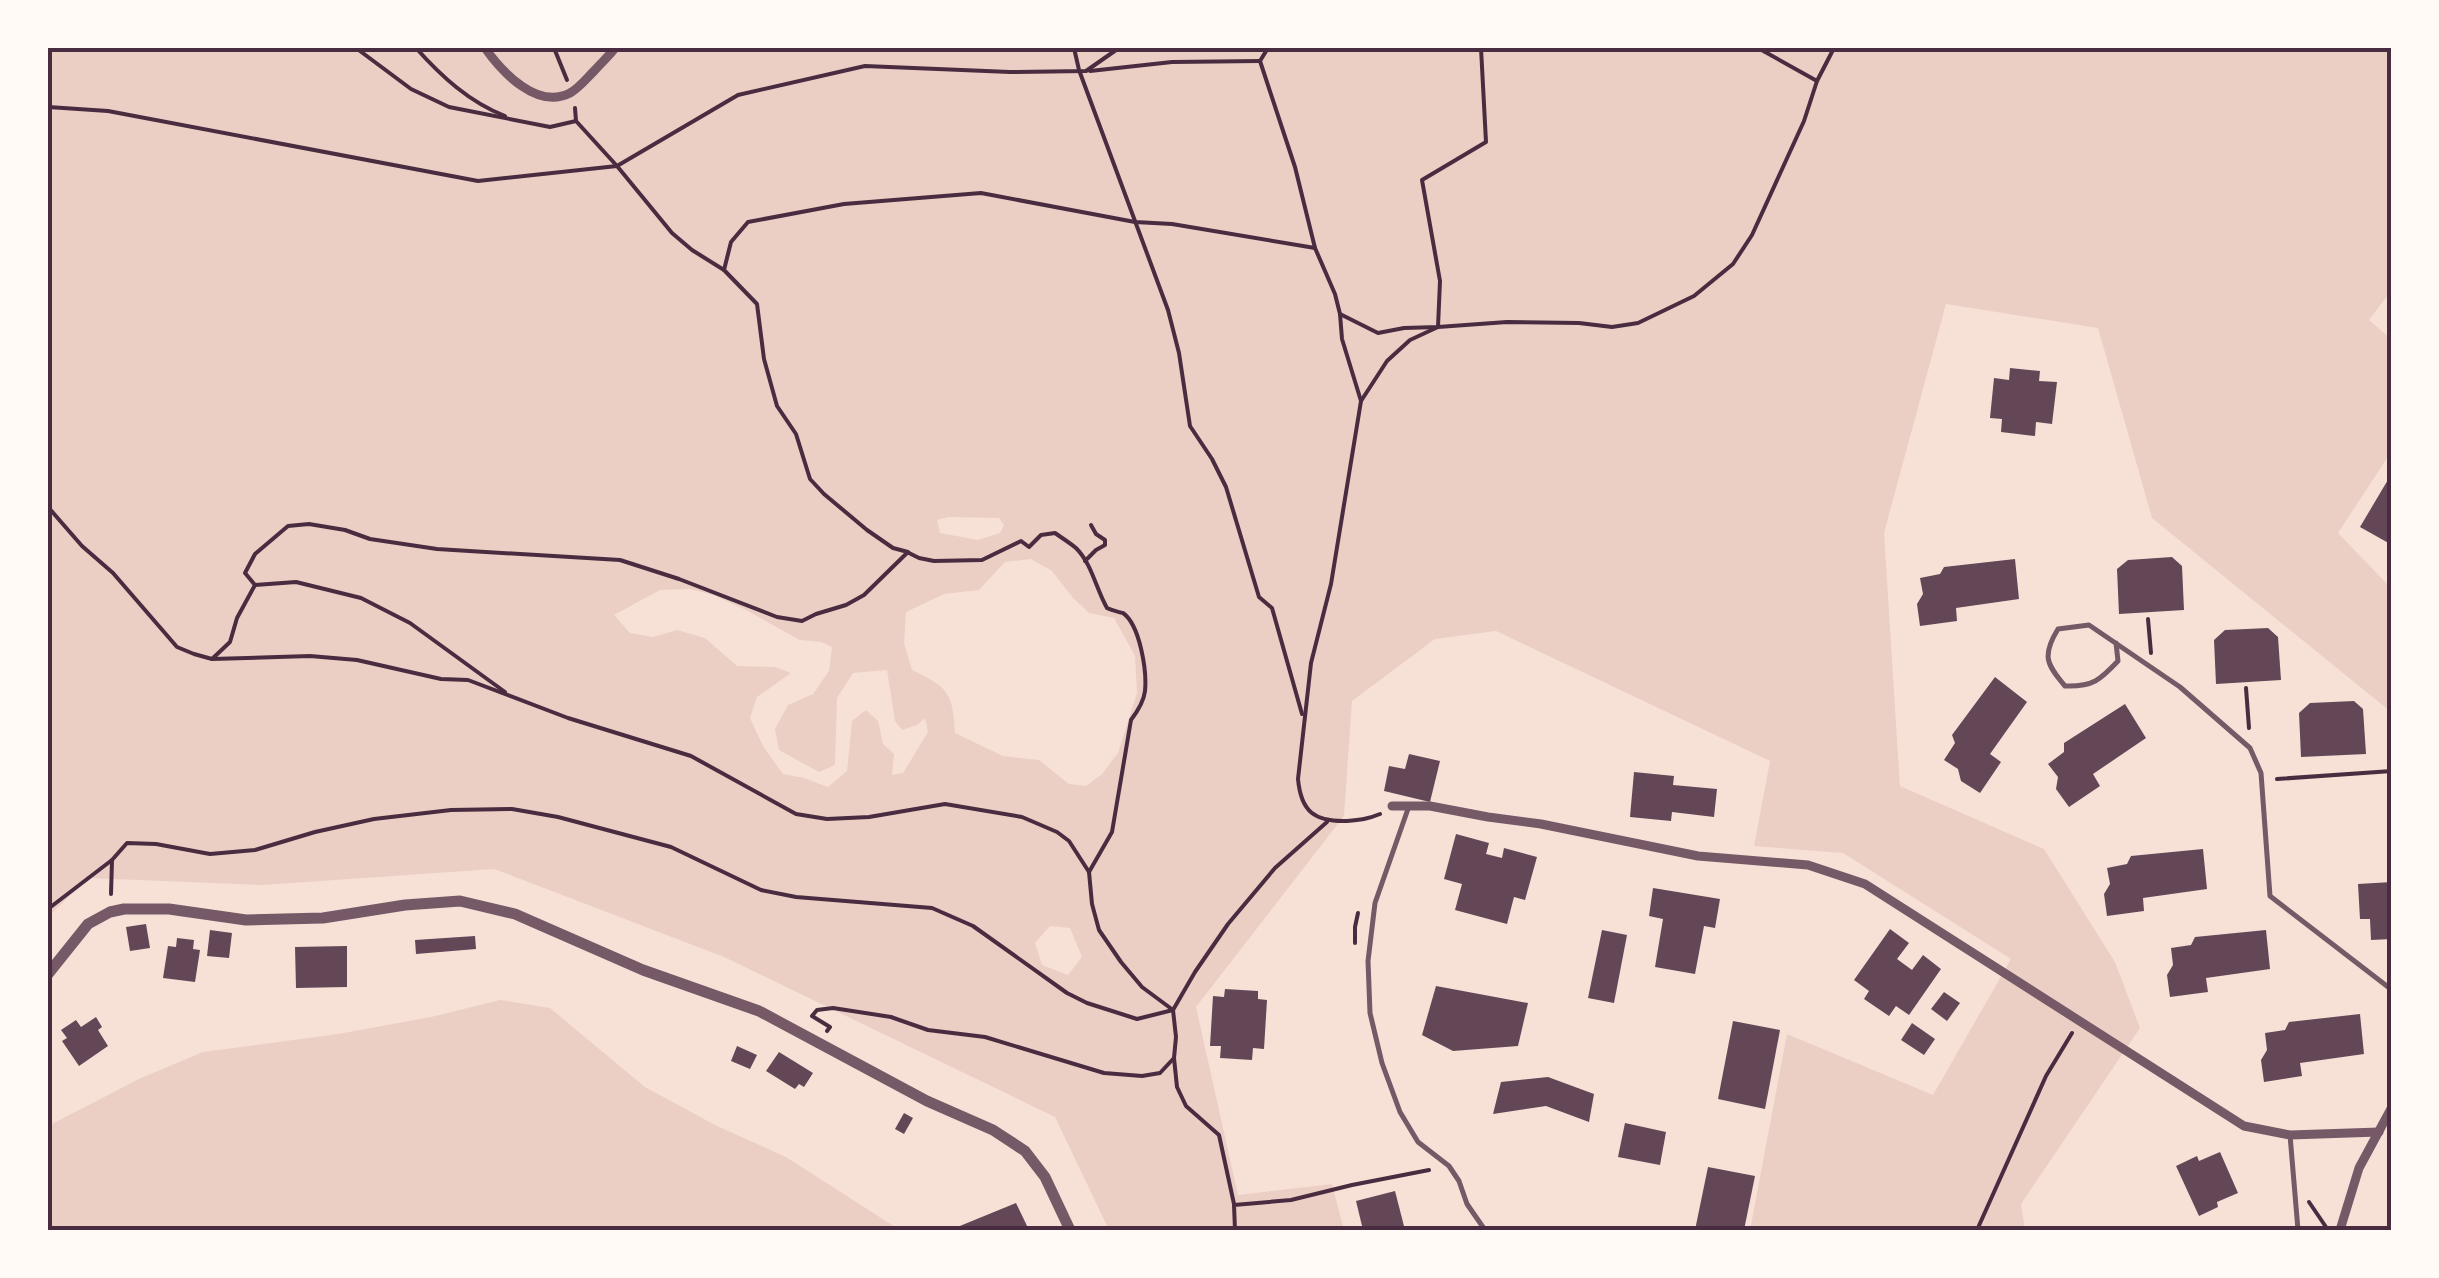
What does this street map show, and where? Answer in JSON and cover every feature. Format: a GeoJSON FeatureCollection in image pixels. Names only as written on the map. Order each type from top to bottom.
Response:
{"type":"FeatureCollection","features":[{"type":"Feature","properties":{"kind":"street"},"geometry":{"type":"LineString","coordinates":[[485,48],[525,88],[549,97],[573,92],[616,48]]}},
{"type":"Feature","properties":{"kind":"street"},"geometry":{"type":"LineString","coordinates":[[1392,806],[1430,806],[1541,824],[1698,856],[1808,865],[1865,884],[2244,1126],[2290,1136],[2379,1132]]}},
{"type":"Feature","properties":{"kind":"street"},"geometry":{"type":"LineString","coordinates":[[48,974],[88,924],[124,909],[169,909],[246,920],[323,918],[460,901],[514,914],[643,970],[759,1011],[928,1101],[994,1130],[1025,1151],[1045,1177],[1070,1230]]}},
{"type":"Feature","properties":{"kind":"street"},"geometry":{"type":"LineString","coordinates":[[2340,1230],[2359,1168],[2392,1108]]}},
{"type":"Feature","properties":{"kind":"lane"},"geometry":{"type":"LineString","coordinates":[[2116,643],[2118,661],[2100,680],[2083,687],[2065,686],[2050,669],[2048,646],[2058,629],[2089,625],[2116,643],[2180,687],[2250,748],[2262,773],[2270,896],[2392,990]]}},
{"type":"Feature","properties":{"kind":"lane"},"geometry":{"type":"LineString","coordinates":[[1409,806],[1375,903],[1368,961],[1370,1013],[1382,1063],[1400,1112],[1418,1142],[1449,1166],[1485,1230]]}},
{"type":"Feature","properties":{"kind":"lane"},"geometry":{"type":"LineString","coordinates":[[2290,1136],[2298,1230]]}},
{"type":"Feature","properties":{"kind":"path"},"geometry":{"type":"LineString","coordinates":[[356,48],[411,89],[449,107],[550,127],[576,121]]}},
{"type":"Feature","properties":{"kind":"path"},"geometry":{"type":"LineString","coordinates":[[416,48],[442,76],[488,110],[514,119]]}},
{"type":"Feature","properties":{"kind":"path"},"geometry":{"type":"LineString","coordinates":[[554,48],[559,61]]}},
{"type":"Feature","properties":{"kind":"path"},"geometry":{"type":"LineString","coordinates":[[1074,48],[1168,310],[1190,426],[1226,488],[1259,598],[1272,608],[1304,718]]}},
{"type":"Feature","properties":{"kind":"path"},"geometry":{"type":"LineString","coordinates":[[1082,71],[1119,48]]}},
{"type":"Feature","properties":{"kind":"path"},"geometry":{"type":"LineString","coordinates":[[1260,61],[1268,48]]}},
{"type":"Feature","properties":{"kind":"path"},"geometry":{"type":"LineString","coordinates":[[1438,327],[1440,281],[1422,180],[1486,142],[1482,48]]}},
{"type":"Feature","properties":{"kind":"path"},"geometry":{"type":"LineString","coordinates":[[1758,48],[1817,81]]}},
{"type":"Feature","properties":{"kind":"path"},"geometry":{"type":"LineString","coordinates":[[1340,314],[1378,334],[1404,328],[1507,322],[1612,327],[1638,323],[1694,296],[1732,264],[1752,236],[1834,48]]}},
{"type":"Feature","properties":{"kind":"path"},"geometry":{"type":"LineString","coordinates":[[48,106],[108,111],[478,181],[617,166],[738,95],[865,66],[1010,72],[1260,61]]}},
{"type":"Feature","properties":{"kind":"path"},"geometry":{"type":"LineString","coordinates":[[1260,61],[1295,166],[1315,248],[1335,294],[1342,338],[1361,401]]}},
{"type":"Feature","properties":{"kind":"path"},"geometry":{"type":"LineString","coordinates":[[573,92],[576,121],[672,233],[724,270],[757,304],[764,358],[777,406],[796,434],[810,479],[824,494],[893,548],[934,561],[982,560],[1021,541],[1029,546],[1041,535],[1055,534],[1078,550],[1108,608],[1123,613],[1132,624],[1138,635],[1146,692],[1131,720],[1112,832],[1089,872]]}},
{"type":"Feature","properties":{"kind":"path"},"geometry":{"type":"LineString","coordinates":[[724,270],[731,242],[748,222],[844,204],[981,193],[1134,222],[1172,224],[1315,248]]}},
{"type":"Feature","properties":{"kind":"path"},"geometry":{"type":"LineString","coordinates":[[1392,806],[1367,820],[1328,822],[1310,813],[1300,798],[1298,779],[1311,664],[1334,566],[1361,401],[1387,361],[1410,340],[1438,327]]}},
{"type":"Feature","properties":{"kind":"path"},"geometry":{"type":"LineString","coordinates":[[48,507],[82,546],[114,573],[176,647],[212,659],[310,656],[357,660],[441,679],[468,680],[568,718],[692,756],[796,814],[827,819],[869,817],[946,804],[1022,817],[1057,832],[1068,840],[1089,872],[1092,904],[1100,930],[1120,962],[1142,987],[1173,1010]]}},
{"type":"Feature","properties":{"kind":"path"},"geometry":{"type":"LineString","coordinates":[[255,586],[245,573],[255,554],[288,526],[310,524],[370,539],[437,548],[620,560],[777,617],[802,620],[864,595],[908,552]]}},
{"type":"Feature","properties":{"kind":"path"},"geometry":{"type":"LineString","coordinates":[[1085,561],[1105,545],[1091,525]]}},
{"type":"Feature","properties":{"kind":"path"},"geometry":{"type":"LineString","coordinates":[[255,586],[296,582],[361,598],[410,622],[510,696]]}},
{"type":"Feature","properties":{"kind":"path"},"geometry":{"type":"LineString","coordinates":[[212,659],[230,642],[237,618],[255,586]]}},
{"type":"Feature","properties":{"kind":"path"},"geometry":{"type":"LineString","coordinates":[[2148,619],[2152,668]]}},
{"type":"Feature","properties":{"kind":"path"},"geometry":{"type":"LineString","coordinates":[[2246,688],[2250,748]]}},
{"type":"Feature","properties":{"kind":"path"},"geometry":{"type":"LineString","coordinates":[[2262,780],[2392,770]]}},
{"type":"Feature","properties":{"kind":"path"},"geometry":{"type":"LineString","coordinates":[[48,909],[112,860],[127,843],[210,854],[255,850],[374,818],[512,809],[558,816],[672,847],[761,890],[796,897],[932,908],[973,926],[1066,993],[1087,1003],[1137,1019],[1173,1010]]}},
{"type":"Feature","properties":{"kind":"path"},"geometry":{"type":"LineString","coordinates":[[1234,1230],[1234,1204],[1219,1135],[1186,1106],[1177,1087],[1173,1010],[1228,924],[1275,868],[1328,822]]}},
{"type":"Feature","properties":{"kind":"path"},"geometry":{"type":"LineString","coordinates":[[110,912],[112,860]]}},
{"type":"Feature","properties":{"kind":"path"},"geometry":{"type":"LineString","coordinates":[[830,1026],[812,1016],[817,1010],[833,1008],[891,1018],[928,1030],[986,1037],[1104,1072],[1142,1076],[1160,1073],[1174,1058]]}},
{"type":"Feature","properties":{"kind":"path"},"geometry":{"type":"LineString","coordinates":[[1977,1230],[2046,1076],[2080,1020]]}},
{"type":"Feature","properties":{"kind":"path"},"geometry":{"type":"LineString","coordinates":[[1234,1204],[1291,1200],[1449,1166]]}},
{"type":"Feature","properties":{"kind":"path"},"geometry":{"type":"LineString","coordinates":[[2296,1181],[2329,1230]]}},
{"type":"Feature","properties":{"kind":"shaded area"},"geometry":{"type":"Polygon","coordinates":[[[48,48],[2391,48],[2391,291],[2369,320],[2391,339],[2391,452],[2338,533],[2391,588],[2391,712],[2152,518],[2098,328],[1946,304],[1884,533],[1900,786],[2044,849],[2115,962],[2140,1028],[2021,1204],[2025,1230],[1750,1230],[1787,1034],[1933,1095],[2011,959],[1843,853],[1754,846],[1770,761],[1496,631],[1435,639],[1352,701],[1344,816],[1196,1007],[1238,1195],[1332,1184],[1344,1230],[1109,1230],[1055,1117],[724,957],[494,869],[263,885],[88,878],[48,917],[48,48]],[[999,518],[937,520],[940,533],[978,540],[1000,533],[1004,525],[999,518]],[[1031,559],[1005,562],[979,590],[944,594],[906,612],[904,643],[912,670],[934,681],[946,693],[955,733],[1003,756],[1039,760],[1069,784],[1086,786],[1102,774],[1118,753],[1137,693],[1135,656],[1114,618],[1089,613],[1052,571],[1031,559]],[[690,589],[660,590],[614,615],[630,633],[653,637],[677,630],[705,638],[737,666],[775,667],[791,673],[757,697],[750,718],[763,746],[783,774],[828,787],[847,771],[852,721],[866,710],[878,721],[883,744],[894,754],[892,775],[903,773],[928,732],[925,718],[902,730],[895,721],[887,670],[853,673],[837,698],[835,765],[819,772],[779,750],[775,729],[788,705],[813,694],[829,671],[832,647],[800,640],[713,595],[690,589]],[[1050,926],[1035,943],[1042,965],[1068,975],[1082,957],[1070,928],[1050,926]]]}},
{"type":"Feature","properties":{"kind":"shaded area"},"geometry":{"type":"Polygon","coordinates":[[[500,1000],[550,1008],[645,1087],[786,1157],[900,1230],[48,1230],[48,1126],[141,1078],[203,1052],[338,1034],[500,1000]]]}},
{"type":"Feature","properties":{"kind":"building"},"geometry":{"type":"Polygon","coordinates":[[[2010,368],[2040,371],[2039,381],[2057,382],[2052,424],[2036,422],[2035,436],[2001,432],[2002,419],[1990,418],[1994,378],[2009,380],[2010,368]]]}},
{"type":"Feature","properties":{"kind":"building"},"geometry":{"type":"Polygon","coordinates":[[[2392,473],[2392,545],[2360,527],[2392,473]]]}},
{"type":"Feature","properties":{"kind":"building"},"geometry":{"type":"Polygon","coordinates":[[[2172,557],[2182,566],[2184,610],[2119,614],[2117,569],[2128,560],[2172,557]]]}},
{"type":"Feature","properties":{"kind":"building"},"geometry":{"type":"Polygon","coordinates":[[[2015,559],[2019,599],[1956,608],[1957,621],[1920,626],[1920,578],[1940,574],[1944,567],[2015,559]]]}},
{"type":"Feature","properties":{"kind":"building"},"geometry":{"type":"Polygon","coordinates":[[[2268,628],[2278,637],[2281,680],[2216,684],[2214,640],[2225,630],[2268,628]]]}},
{"type":"Feature","properties":{"kind":"building"},"geometry":{"type":"Polygon","coordinates":[[[1995,677],[2027,702],[1990,754],[2001,762],[1980,793],[1961,781],[1958,769],[1944,760],[1955,743],[1952,735],[1995,677]]]}},
{"type":"Feature","properties":{"kind":"building"},"geometry":{"type":"Polygon","coordinates":[[[2354,701],[2363,709],[2366,754],[2301,757],[2299,713],[2310,703],[2354,701]]]}},
{"type":"Feature","properties":{"kind":"building"},"geometry":{"type":"Polygon","coordinates":[[[2125,704],[2146,738],[2093,774],[2100,786],[2069,807],[2056,789],[2058,777],[2048,764],[2064,752],[2064,743],[2125,704]]]}},
{"type":"Feature","properties":{"kind":"building"},"geometry":{"type":"Polygon","coordinates":[[[1409,754],[1440,761],[1430,802],[1384,791],[1389,766],[1405,769],[1409,754]]]}},
{"type":"Feature","properties":{"kind":"building"},"geometry":{"type":"Polygon","coordinates":[[[1634,772],[1674,776],[1673,785],[1717,789],[1714,817],[1672,812],[1671,821],[1630,817],[1634,772]]]}},
{"type":"Feature","properties":{"kind":"building"},"geometry":{"type":"Polygon","coordinates":[[[1456,834],[1489,843],[1486,854],[1502,858],[1504,848],[1537,857],[1525,900],[1514,897],[1507,924],[1455,910],[1462,884],[1444,879],[1456,834]]]}},
{"type":"Feature","properties":{"kind":"building"},"geometry":{"type":"Polygon","coordinates":[[[2203,849],[2207,889],[2143,898],[2144,911],[2107,916],[2107,868],[2127,864],[2131,856],[2203,849]]]}},
{"type":"Feature","properties":{"kind":"building"},"geometry":{"type":"Polygon","coordinates":[[[2392,882],[2392,939],[2371,940],[2370,919],[2360,919],[2358,884],[2392,882]]]}},
{"type":"Feature","properties":{"kind":"building"},"geometry":{"type":"Polygon","coordinates":[[[1653,888],[1720,899],[1715,928],[1704,926],[1695,974],[1655,967],[1663,919],[1649,916],[1653,888]]]}},
{"type":"Feature","properties":{"kind":"building"},"geometry":{"type":"Polygon","coordinates":[[[146,924],[150,948],[130,951],[126,927],[146,924]]]}},
{"type":"Feature","properties":{"kind":"building"},"geometry":{"type":"Polygon","coordinates":[[[1890,929],[1909,943],[1897,959],[1912,970],[1923,955],[1941,969],[1909,1015],[1896,1006],[1889,1016],[1864,999],[1869,991],[1854,980],[1890,929]]]}},
{"type":"Feature","properties":{"kind":"building"},"geometry":{"type":"Polygon","coordinates":[[[210,930],[232,933],[229,958],[207,956],[210,930]]]}},
{"type":"Feature","properties":{"kind":"building"},"geometry":{"type":"Polygon","coordinates":[[[1602,930],[1627,935],[1614,1003],[1588,998],[1602,930]]]}},
{"type":"Feature","properties":{"kind":"building"},"geometry":{"type":"Polygon","coordinates":[[[2266,930],[2270,969],[2206,978],[2208,992],[2170,997],[2167,975],[2173,965],[2171,948],[2191,945],[2195,937],[2266,930]]]}},
{"type":"Feature","properties":{"kind":"building"},"geometry":{"type":"Polygon","coordinates":[[[475,936],[476,949],[416,954],[415,940],[475,936]]]}},
{"type":"Feature","properties":{"kind":"building"},"geometry":{"type":"Polygon","coordinates":[[[177,938],[194,940],[193,949],[200,950],[195,982],[163,978],[168,946],[176,947],[177,938]]]}},
{"type":"Feature","properties":{"kind":"building"},"geometry":{"type":"Polygon","coordinates":[[[347,946],[347,987],[296,988],[295,947],[347,946]]]}},
{"type":"Feature","properties":{"kind":"building"},"geometry":{"type":"Polygon","coordinates":[[[1436,986],[1528,1003],[1518,1046],[1453,1051],[1422,1035],[1436,986]]]}},
{"type":"Feature","properties":{"kind":"building"},"geometry":{"type":"Polygon","coordinates":[[[1225,989],[1258,991],[1258,999],[1267,1000],[1264,1049],[1253,1048],[1252,1060],[1220,1058],[1221,1046],[1210,1046],[1213,996],[1224,997],[1225,989]]]}},
{"type":"Feature","properties":{"kind":"building"},"geometry":{"type":"Polygon","coordinates":[[[1944,992],[1960,1003],[1947,1021],[1931,1009],[1944,992]]]}},
{"type":"Feature","properties":{"kind":"building"},"geometry":{"type":"Polygon","coordinates":[[[2360,1014],[2364,1054],[2300,1063],[2302,1076],[2264,1082],[2261,1060],[2267,1050],[2265,1033],[2285,1030],[2289,1022],[2360,1014]]]}},
{"type":"Feature","properties":{"kind":"building"},"geometry":{"type":"Polygon","coordinates":[[[96,1017],[102,1027],[98,1030],[108,1046],[79,1066],[62,1041],[67,1038],[61,1030],[76,1020],[81,1027],[96,1017]]]}},
{"type":"Feature","properties":{"kind":"building"},"geometry":{"type":"Polygon","coordinates":[[[1733,1021],[1780,1030],[1765,1109],[1718,1099],[1733,1021]]]}},
{"type":"Feature","properties":{"kind":"building"},"geometry":{"type":"Polygon","coordinates":[[[1912,1023],[1935,1039],[1924,1055],[1901,1040],[1912,1023]]]}},
{"type":"Feature","properties":{"kind":"building"},"geometry":{"type":"Polygon","coordinates":[[[737,1046],[757,1055],[750,1069],[731,1061],[737,1046]]]}},
{"type":"Feature","properties":{"kind":"building"},"geometry":{"type":"Polygon","coordinates":[[[779,1052],[813,1073],[804,1087],[799,1084],[795,1089],[766,1071],[779,1052]]]}},
{"type":"Feature","properties":{"kind":"building"},"geometry":{"type":"Polygon","coordinates":[[[1548,1077],[1594,1094],[1589,1122],[1546,1106],[1493,1114],[1501,1082],[1548,1077]]]}},
{"type":"Feature","properties":{"kind":"building"},"geometry":{"type":"Polygon","coordinates":[[[904,1113],[913,1118],[904,1134],[895,1129],[904,1113]]]}},
{"type":"Feature","properties":{"kind":"building"},"geometry":{"type":"Polygon","coordinates":[[[1625,1123],[1666,1132],[1660,1165],[1618,1157],[1625,1123]]]}},
{"type":"Feature","properties":{"kind":"building"},"geometry":{"type":"Polygon","coordinates":[[[2220,1152],[2238,1193],[2199,1216],[2176,1166],[2197,1156],[2199,1161],[2220,1152]]]}},
{"type":"Feature","properties":{"kind":"building"},"geometry":{"type":"Polygon","coordinates":[[[1708,1167],[1755,1176],[1744,1230],[1695,1230],[1708,1167]]]}},
{"type":"Feature","properties":{"kind":"building"},"geometry":{"type":"Polygon","coordinates":[[[1395,1191],[1405,1230],[1363,1230],[1356,1201],[1395,1191]]]}},
{"type":"Feature","properties":{"kind":"building"},"geometry":{"type":"Polygon","coordinates":[[[1016,1203],[1029,1230],[950,1230],[1016,1203]]]}}]}
